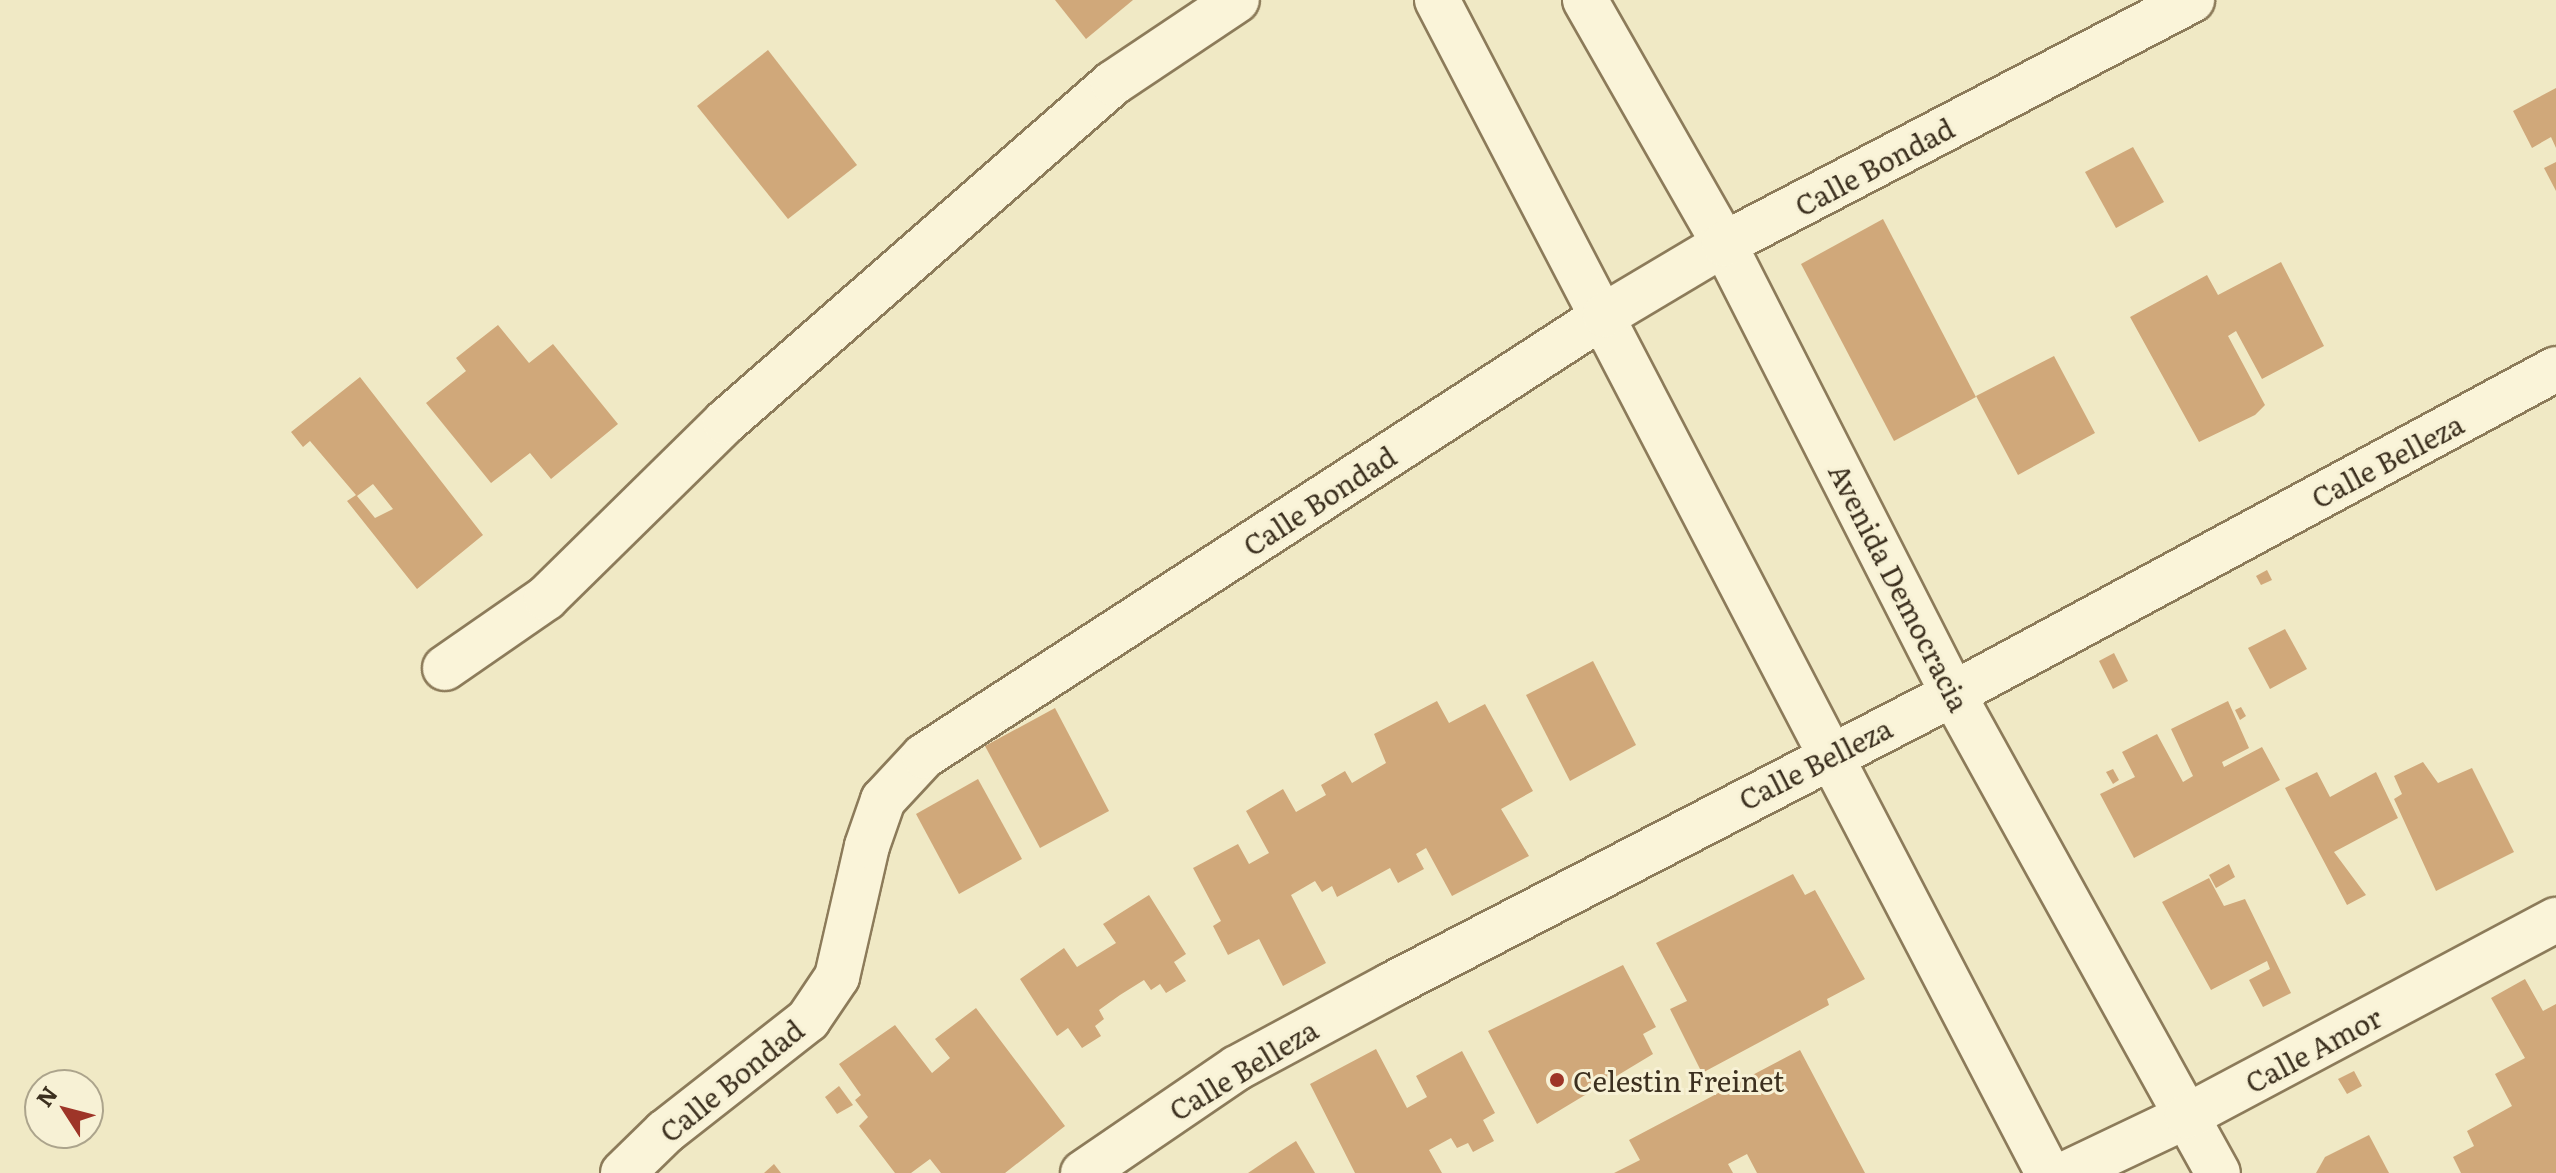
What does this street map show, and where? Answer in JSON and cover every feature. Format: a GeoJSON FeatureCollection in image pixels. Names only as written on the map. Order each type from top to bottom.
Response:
{"type":"FeatureCollection","features":[{"type":"Feature","properties":{"kind":"street"},"geometry":{"type":"LineString","coordinates":[[445,668],[546,598],[725,422],[1113,83],[1237,0]]}},
{"type":"Feature","properties":{"kind":"street"},"geometry":{"type":"LineString","coordinates":[[1437,0],[1605,315],[2048,1173]]}},
{"type":"Feature","properties":{"kind":"street","name":"Avenida Democracia"},"geometry":{"type":"LineString","coordinates":[[1585,0],[1724,244],[1953,694],[2218,1173]]}},
{"type":"Feature","properties":{"kind":"street","name":"Calle Bondad"},"geometry":{"type":"LineString","coordinates":[[623,1173],[665,1132],[808,1020],[837,977],[867,846],[883,800],[924,756],[1605,315],[1724,244],[2192,0]]}},
{"type":"Feature","properties":{"kind":"street","name":"Calle Belleza"},"geometry":{"type":"LineString","coordinates":[[1083,1173],[1237,1068],[1829,754],[1953,694],[2556,369]]}},
{"type":"Feature","properties":{"kind":"street","name":"Calle Amor"},"geometry":{"type":"LineString","coordinates":[[2067,1173],[2187,1116],[2556,920]]}},
{"type":"Feature","properties":{"kind":"building"},"geometry":{"type":"Polygon","coordinates":[[[1055,0],[1133,0],[1086,39],[1055,0]]]}},
{"type":"Feature","properties":{"kind":"building"},"geometry":{"type":"Polygon","coordinates":[[[768,50],[857,165],[788,219],[697,106],[768,50]]]}},
{"type":"Feature","properties":{"kind":"building"},"geometry":{"type":"Polygon","coordinates":[[[2556,88],[2556,148],[2551,137],[2532,148],[2513,111],[2556,88]]]}},
{"type":"Feature","properties":{"kind":"building"},"geometry":{"type":"Polygon","coordinates":[[[2133,147],[2164,202],[2116,228],[2085,172],[2133,147]]]}},
{"type":"Feature","properties":{"kind":"building"},"geometry":{"type":"Polygon","coordinates":[[[2556,162],[2556,191],[2544,168],[2556,162]]]}},
{"type":"Feature","properties":{"kind":"building"},"geometry":{"type":"Polygon","coordinates":[[[1883,219],[1976,397],[1894,441],[1801,264],[1883,219]]]}},
{"type":"Feature","properties":{"kind":"building"},"geometry":{"type":"Polygon","coordinates":[[[2281,262],[2324,346],[2262,379],[2236,331],[2228,336],[2265,405],[2255,415],[2199,442],[2130,317],[2207,275],[2218,295],[2281,262]]]}},
{"type":"Feature","properties":{"kind":"building"},"geometry":{"type":"Polygon","coordinates":[[[498,325],[529,363],[553,344],[618,424],[551,479],[530,453],[491,483],[426,403],[466,371],[456,358],[498,325]]]}},
{"type":"Feature","properties":{"kind":"building"},"geometry":{"type":"Polygon","coordinates":[[[2054,356],[2095,433],[2018,475],[1976,396],[2054,356]]]}},
{"type":"Feature","properties":{"kind":"building"},"geometry":{"type":"Polygon","coordinates":[[[360,377],[483,535],[417,589],[347,501],[356,495],[310,441],[303,447],[291,432],[360,377]],[[373,484],[357,496],[375,518],[393,509],[373,484]]]}},
{"type":"Feature","properties":{"kind":"building"},"geometry":{"type":"Polygon","coordinates":[[[2267,570],[2272,580],[2261,585],[2256,576],[2267,570]]]}},
{"type":"Feature","properties":{"kind":"building"},"geometry":{"type":"Polygon","coordinates":[[[2285,629],[2307,669],[2270,689],[2248,648],[2285,629]]]}},
{"type":"Feature","properties":{"kind":"building"},"geometry":{"type":"Polygon","coordinates":[[[2114,653],[2128,681],[2113,689],[2099,661],[2114,653]]]}},
{"type":"Feature","properties":{"kind":"building"},"geometry":{"type":"Polygon","coordinates":[[[1593,661],[1636,745],[1570,781],[1526,695],[1593,661]]]}},
{"type":"Feature","properties":{"kind":"building"},"geometry":{"type":"Polygon","coordinates":[[[1437,701],[1449,723],[1485,704],[1533,791],[1501,809],[1529,856],[1452,896],[1426,848],[1416,854],[1424,869],[1398,883],[1390,868],[1337,897],[1332,886],[1322,892],[1315,881],[1291,895],[1326,963],[1283,986],[1259,939],[1228,955],[1213,926],[1221,921],[1193,868],[1238,844],[1249,864],[1269,853],[1246,811],[1283,789],[1296,812],[1326,795],[1321,785],[1345,771],[1352,783],[1386,763],[1374,734],[1437,701]]]}},
{"type":"Feature","properties":{"kind":"building"},"geometry":{"type":"Polygon","coordinates":[[[2228,701],[2249,748],[2222,762],[2224,767],[2262,747],[2280,780],[2134,858],[2100,794],[2135,777],[2122,752],[2157,734],[2183,782],[2193,776],[2171,729],[2228,701]]]}},
{"type":"Feature","properties":{"kind":"building"},"geometry":{"type":"Polygon","coordinates":[[[2241,707],[2246,716],[2240,720],[2235,710],[2241,707]]]}},
{"type":"Feature","properties":{"kind":"building"},"geometry":{"type":"Polygon","coordinates":[[[1055,708],[1109,811],[1040,848],[985,746],[1055,708]]]}},
{"type":"Feature","properties":{"kind":"building"},"geometry":{"type":"Polygon","coordinates":[[[2423,762],[2438,783],[2472,768],[2514,852],[2436,891],[2394,799],[2402,794],[2394,776],[2423,762]]]}},
{"type":"Feature","properties":{"kind":"building"},"geometry":{"type":"Polygon","coordinates":[[[2113,769],[2119,780],[2113,784],[2106,772],[2113,769]]]}},
{"type":"Feature","properties":{"kind":"building"},"geometry":{"type":"Polygon","coordinates":[[[2317,772],[2330,797],[2376,772],[2398,818],[2334,852],[2366,895],[2347,905],[2285,788],[2317,772]]]}},
{"type":"Feature","properties":{"kind":"building"},"geometry":{"type":"Polygon","coordinates":[[[978,779],[1022,859],[959,894],[916,814],[978,779]]]}},
{"type":"Feature","properties":{"kind":"building"},"geometry":{"type":"Polygon","coordinates":[[[2229,864],[2235,877],[2216,888],[2209,875],[2229,864]]]}},
{"type":"Feature","properties":{"kind":"building"},"geometry":{"type":"Polygon","coordinates":[[[1793,874],[1805,895],[1815,890],[1865,979],[1827,999],[1829,1005],[1702,1073],[1670,1009],[1687,1001],[1656,943],[1793,874]]]}},
{"type":"Feature","properties":{"kind":"building"},"geometry":{"type":"Polygon","coordinates":[[[2209,878],[2224,906],[2245,899],[2291,993],[2263,1007],[2249,980],[2270,969],[2267,961],[2211,990],[2162,902],[2209,878]]]}},
{"type":"Feature","properties":{"kind":"building"},"geometry":{"type":"Polygon","coordinates":[[[1149,895],[1186,954],[1174,962],[1186,981],[1166,993],[1160,984],[1151,990],[1144,980],[1120,995],[1099,1010],[1104,1019],[1095,1026],[1101,1036],[1082,1048],[1068,1028],[1057,1036],[1020,979],[1064,948],[1077,967],[1116,943],[1103,924],[1149,895]]]}},
{"type":"Feature","properties":{"kind":"building"},"geometry":{"type":"Polygon","coordinates":[[[1623,965],[1656,1027],[1643,1034],[1653,1054],[1537,1124],[1488,1031],[1623,965]]]}},
{"type":"Feature","properties":{"kind":"building"},"geometry":{"type":"Polygon","coordinates":[[[2525,979],[2543,1011],[2556,1004],[2556,1173],[2461,1173],[2453,1157],[2474,1146],[2467,1131],[2512,1106],[2495,1074],[2525,1058],[2491,998],[2525,979]]]}},
{"type":"Feature","properties":{"kind":"building"},"geometry":{"type":"Polygon","coordinates":[[[976,1008],[1065,1126],[1005,1173],[941,1173],[930,1159],[911,1173],[895,1173],[859,1126],[868,1117],[855,1100],[861,1095],[839,1064],[895,1025],[932,1073],[950,1058],[935,1039],[976,1008]]]}},
{"type":"Feature","properties":{"kind":"building"},"geometry":{"type":"Polygon","coordinates":[[[1376,1049],[1407,1108],[1427,1097],[1416,1076],[1462,1051],[1495,1113],[1483,1120],[1494,1141],[1473,1152],[1468,1143],[1457,1148],[1451,1138],[1429,1150],[1442,1173],[1355,1173],[1310,1084],[1376,1049]]]}},
{"type":"Feature","properties":{"kind":"building"},"geometry":{"type":"Polygon","coordinates":[[[1800,1050],[1865,1173],[1757,1173],[1747,1154],[1728,1164],[1733,1173],[1614,1173],[1640,1160],[1629,1140],[1800,1050]]]}},
{"type":"Feature","properties":{"kind":"building"},"geometry":{"type":"Polygon","coordinates":[[[2354,1071],[2362,1086],[2347,1094],[2338,1079],[2354,1071]]]}},
{"type":"Feature","properties":{"kind":"building"},"geometry":{"type":"Polygon","coordinates":[[[839,1086],[853,1105],[837,1114],[825,1097],[839,1086]]]}},
{"type":"Feature","properties":{"kind":"building"},"geometry":{"type":"Polygon","coordinates":[[[2369,1135],[2389,1173],[2316,1173],[2325,1157],[2369,1135]]]}},
{"type":"Feature","properties":{"kind":"building"},"geometry":{"type":"Polygon","coordinates":[[[1296,1141],[1315,1173],[1248,1173],[1282,1150],[1296,1141]]]}},
{"type":"Feature","properties":{"kind":"building"},"geometry":{"type":"Polygon","coordinates":[[[774,1164],[781,1173],[764,1173],[774,1164]]]}},
{"type":"Feature","properties":{"kind":"place","name":"Celestin Freinet"},"geometry":{"type":"Point","coordinates":[1557,1080]}}]}
